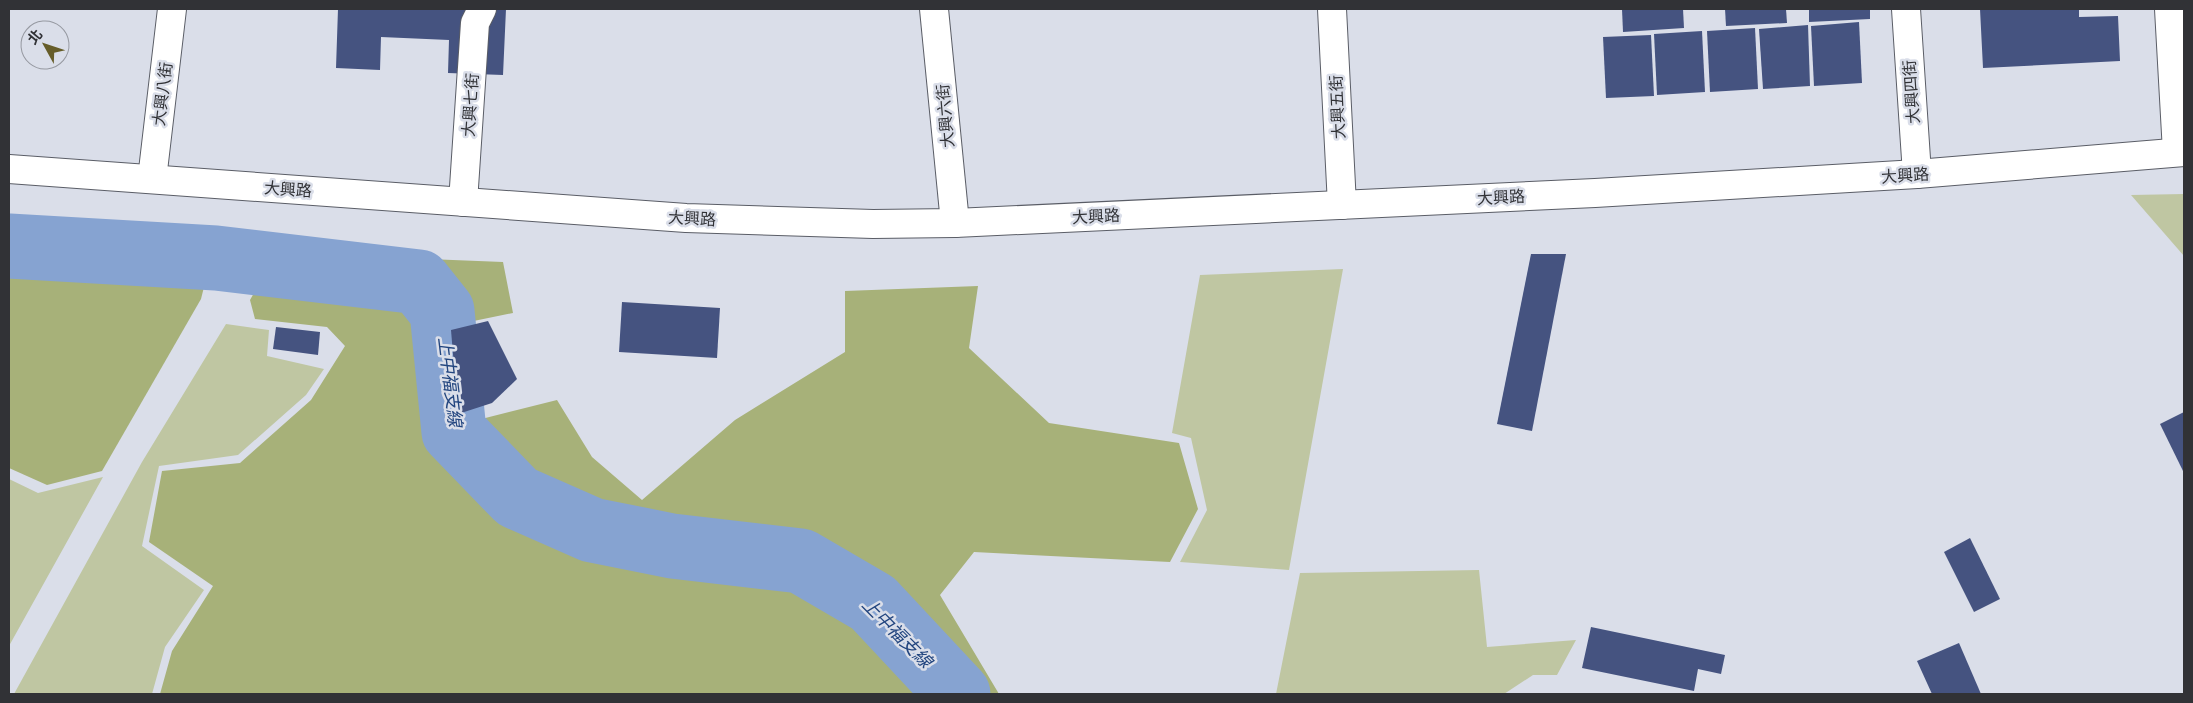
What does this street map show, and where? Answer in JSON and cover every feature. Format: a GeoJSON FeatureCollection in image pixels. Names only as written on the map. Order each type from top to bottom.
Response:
{"type":"FeatureCollection","features":[{"type":"Feature","properties":{"kind":"street","name":"大興八街"},"geometry":{"type":"LineString","coordinates":[[152,179],[172,9]]}},
{"type":"Feature","properties":{"kind":"street","name":"大興七街"},"geometry":{"type":"LineString","coordinates":[[464,202],[475,23],[482,9]]}},
{"type":"Feature","properties":{"kind":"street","name":"大興六街"},"geometry":{"type":"LineString","coordinates":[[934,9],[955,223]]}},
{"type":"Feature","properties":{"kind":"street","name":"大興五街"},"geometry":{"type":"LineString","coordinates":[[1332,9],[1342,205]]}},
{"type":"Feature","properties":{"kind":"street","name":"大興四街"},"geometry":{"type":"LineString","coordinates":[[1906,9],[1917,174]]}},
{"type":"Feature","properties":{"kind":"street"},"geometry":{"type":"LineString","coordinates":[[2170,9],[2180,152]]}},
{"type":"Feature","properties":{"kind":"street","name":"大興路"},"geometry":{"type":"LineString","coordinates":[[9,169],[686,218],[873,224],[955,223],[1596,193],[1917,174],[2180,152]]}},
{"type":"Feature","properties":{"kind":"green space"},"geometry":{"type":"Polygon","coordinates":[[[2184,194],[2184,256],[2131,195],[2184,194]]]}},
{"type":"Feature","properties":{"kind":"green space"},"geometry":{"type":"Polygon","coordinates":[[[277,253],[503,262],[513,313],[430,330],[442,429],[557,400],[592,457],[642,500],[735,420],[845,352],[845,291],[978,286],[969,348],[1049,423],[1179,443],[1198,509],[1170,562],[974,552],[940,595],[999,694],[160,694],[172,651],[213,586],[149,542],[162,471],[240,463],[311,400],[345,346],[327,327],[255,319],[250,300],[277,253]]]}},
{"type":"Feature","properties":{"kind":"green space"},"geometry":{"type":"Polygon","coordinates":[[[9,260],[208,271],[201,299],[102,471],[47,485],[9,468],[9,260]]]}},
{"type":"Feature","properties":{"kind":"green space"},"geometry":{"type":"Polygon","coordinates":[[[1343,269],[1289,570],[1180,562],[1207,510],[1191,438],[1172,433],[1200,275],[1343,269]]]}},
{"type":"Feature","properties":{"kind":"green space"},"geometry":{"type":"Polygon","coordinates":[[[226,324],[269,330],[267,356],[324,369],[306,395],[238,455],[159,466],[142,546],[204,590],[165,647],[152,694],[14,694],[142,462],[226,324]]]}},
{"type":"Feature","properties":{"kind":"green space"},"geometry":{"type":"Polygon","coordinates":[[[103,477],[9,646],[9,479],[38,493],[103,477]]]}},
{"type":"Feature","properties":{"kind":"green space"},"geometry":{"type":"Polygon","coordinates":[[[1479,570],[1487,647],[1576,640],[1557,675],[1533,675],[1504,694],[1276,694],[1300,573],[1479,570]]]}},
{"type":"Feature","properties":{"kind":"building"},"geometry":{"type":"Polygon","coordinates":[[[338,9],[506,9],[503,75],[448,73],[449,40],[381,37],[380,70],[336,68],[338,9]]]}},
{"type":"Feature","properties":{"kind":"building"},"geometry":{"type":"Polygon","coordinates":[[[1622,9],[1683,9],[1684,28],[1623,32],[1622,9]]]}},
{"type":"Feature","properties":{"kind":"building"},"geometry":{"type":"Polygon","coordinates":[[[1725,9],[1786,9],[1787,23],[1726,26],[1725,9]]]}},
{"type":"Feature","properties":{"kind":"building"},"geometry":{"type":"Polygon","coordinates":[[[1809,9],[1870,9],[1870,19],[1809,22],[1809,9]]]}},
{"type":"Feature","properties":{"kind":"building"},"geometry":{"type":"Polygon","coordinates":[[[1980,9],[2079,9],[2079,17],[2118,16],[2120,61],[1983,68],[1980,9]]]}},
{"type":"Feature","properties":{"kind":"building"},"geometry":{"type":"Polygon","coordinates":[[[1859,22],[1862,83],[1814,86],[1811,26],[1859,22]]]}},
{"type":"Feature","properties":{"kind":"building"},"geometry":{"type":"Polygon","coordinates":[[[1808,25],[1810,86],[1763,89],[1759,29],[1808,25]]]}},
{"type":"Feature","properties":{"kind":"building"},"geometry":{"type":"Polygon","coordinates":[[[1755,28],[1758,89],[1710,92],[1707,31],[1755,28]]]}},
{"type":"Feature","properties":{"kind":"building"},"geometry":{"type":"Polygon","coordinates":[[[1702,31],[1705,92],[1657,95],[1654,34],[1702,31]]]}},
{"type":"Feature","properties":{"kind":"building"},"geometry":{"type":"Polygon","coordinates":[[[1651,35],[1654,96],[1606,98],[1603,37],[1651,35]]]}},
{"type":"Feature","properties":{"kind":"building"},"geometry":{"type":"Polygon","coordinates":[[[1531,254],[1566,254],[1532,431],[1497,424],[1531,254]]]}},
{"type":"Feature","properties":{"kind":"building"},"geometry":{"type":"Polygon","coordinates":[[[622,302],[720,308],[717,358],[619,352],[622,302]]]}},
{"type":"Feature","properties":{"kind":"building"},"geometry":{"type":"Polygon","coordinates":[[[488,321],[517,379],[492,403],[458,414],[451,330],[488,321]]]}},
{"type":"Feature","properties":{"kind":"building"},"geometry":{"type":"Polygon","coordinates":[[[276,327],[320,332],[318,355],[273,349],[276,327]]]}},
{"type":"Feature","properties":{"kind":"building"},"geometry":{"type":"Polygon","coordinates":[[[2184,412],[2184,473],[2160,424],[2184,412]]]}},
{"type":"Feature","properties":{"kind":"building"},"geometry":{"type":"Polygon","coordinates":[[[1970,538],[2000,599],[1974,612],[1944,552],[1970,538]]]}},
{"type":"Feature","properties":{"kind":"building"},"geometry":{"type":"Polygon","coordinates":[[[1591,627],[1725,655],[1721,674],[1698,669],[1694,691],[1582,668],[1591,627]]]}},
{"type":"Feature","properties":{"kind":"building"},"geometry":{"type":"Polygon","coordinates":[[[1959,643],[1981,694],[1932,694],[1917,661],[1959,643]]]}},
{"type":"Feature","properties":{"kind":"waterway","name":"上中福支線"},"geometry":{"type":"LineString","coordinates":[[9,246],[216,258],[419,282],[442,311],[454,432],[517,497],[592,530],[672,546],[801,561],[873,603],[958,694]]}}]}
